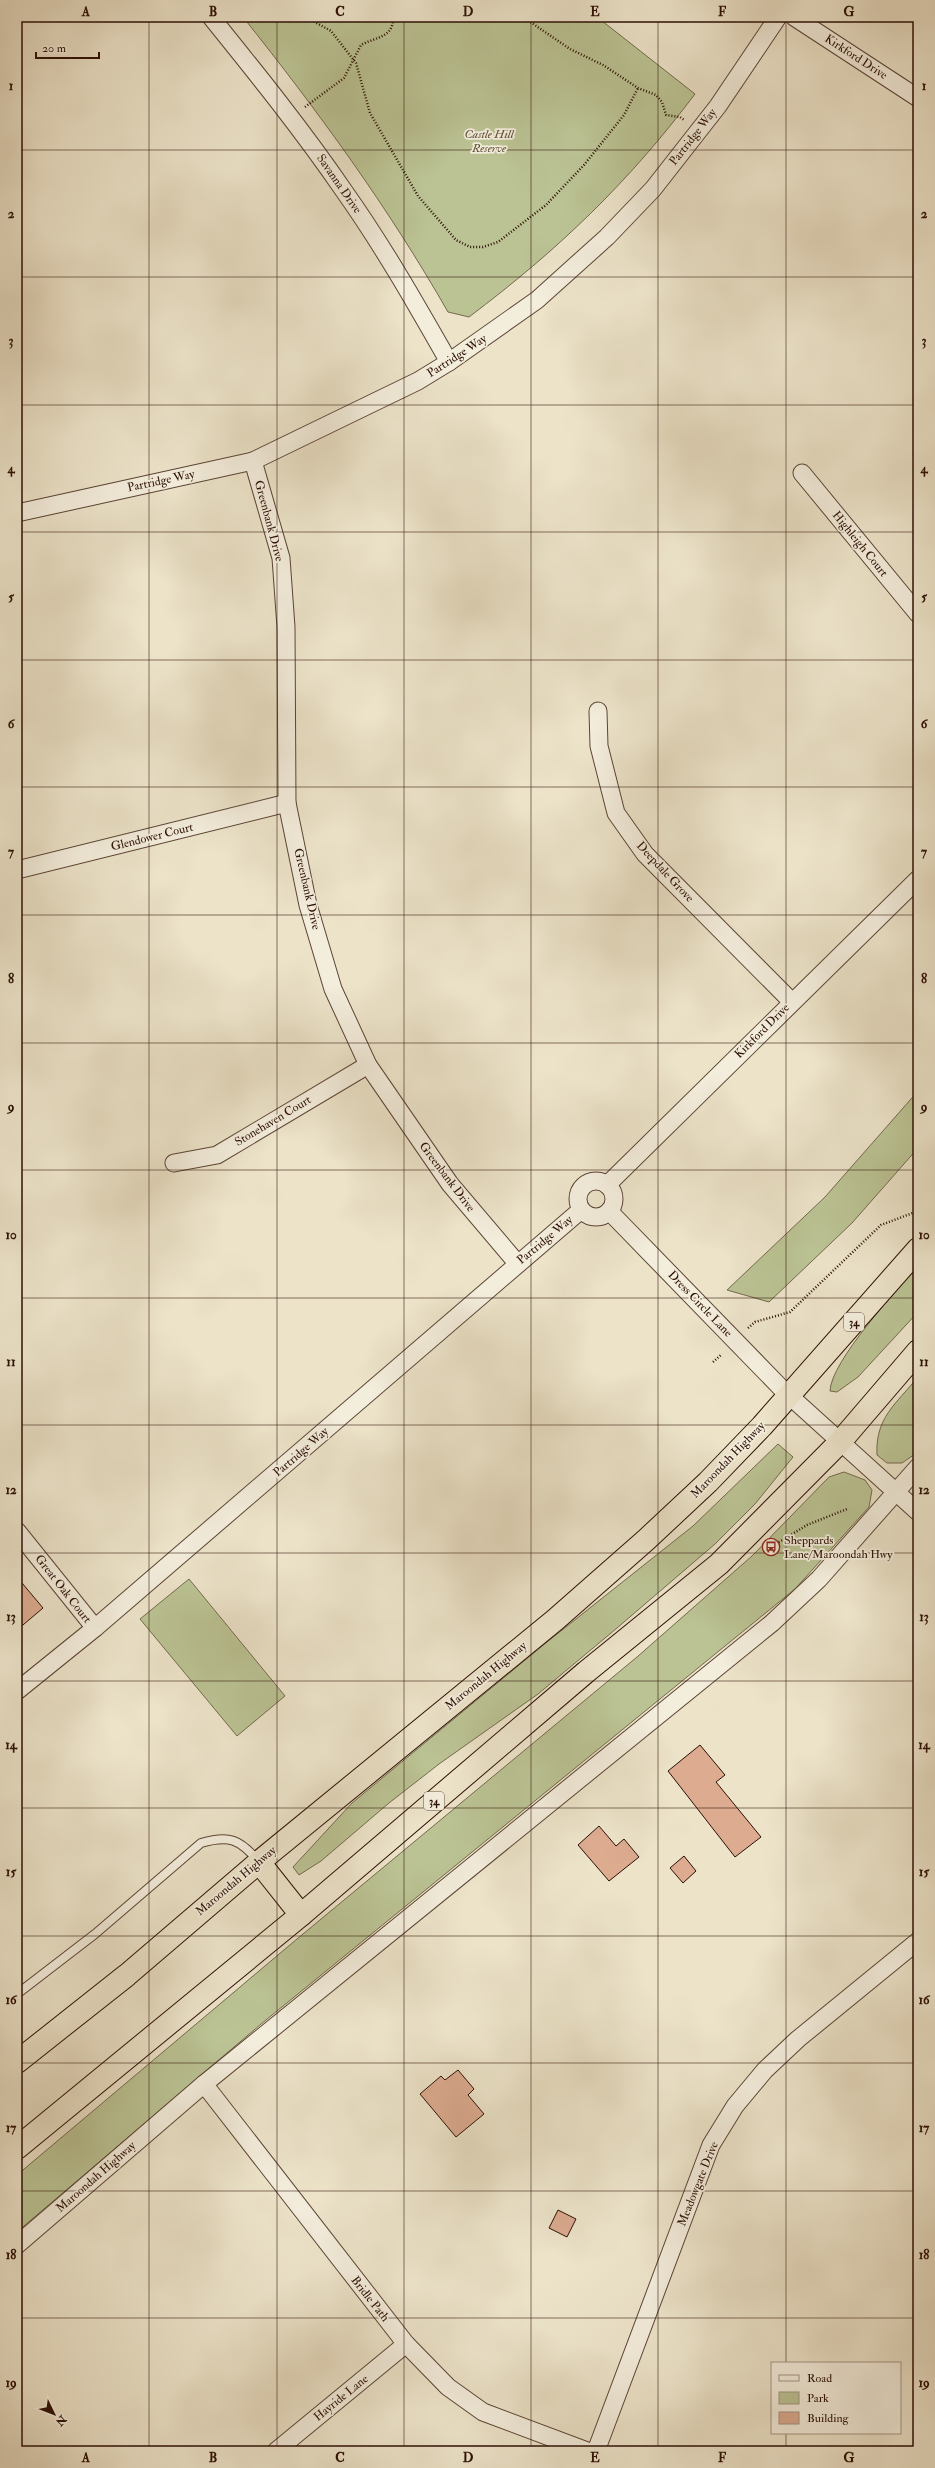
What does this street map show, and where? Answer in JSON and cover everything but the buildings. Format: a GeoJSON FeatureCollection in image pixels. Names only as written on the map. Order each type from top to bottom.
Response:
{"type":"FeatureCollection","features":[{"type":"Feature","properties":{"kind":"highway","name":"Maroondah Highway"},"geometry":{"type":"LineString","coordinates":[[17,2062],[126,1975],[259,1862],[549,1625],[646,1540],[708,1482],[790,1396],[918,1249]]}},
{"type":"Feature","properties":{"kind":"highway","name":"34"},"geometry":{"type":"LineString","coordinates":[[17,2148],[301,1915],[586,1672],[719,1564],[840,1442],[918,1351]]}},
{"type":"Feature","properties":{"kind":"highway"},"geometry":{"type":"LineString","coordinates":[[259,1862],[301,1915]]}},
{"type":"Feature","properties":{"kind":"street","name":"Savanna Drive"},"geometry":{"type":"LineString","coordinates":[[211,17],[291,117],[345,192],[396,270],[449,362]]}},
{"type":"Feature","properties":{"kind":"street","name":"Partridge Way"},"geometry":{"type":"LineString","coordinates":[[17,513],[253,461],[418,381],[449,362],[537,300],[608,237],[653,190],[718,106],[778,17]]}},
{"type":"Feature","properties":{"kind":"street","name":"Kirkford Drive"},"geometry":{"type":"LineString","coordinates":[[794,17],[918,98]]}},
{"type":"Feature","properties":{"kind":"street","name":"Greenbank Drive"},"geometry":{"type":"LineString","coordinates":[[253,461],[281,558],[286,627],[287,803],[308,905],[333,989],[368,1065],[450,1184],[517,1263]]}},
{"type":"Feature","properties":{"kind":"street","name":"Highleigh Court"},"geometry":{"type":"LineString","coordinates":[[802,473],[918,614]]}},
{"type":"Feature","properties":{"kind":"street","name":"Deepdale Grove"},"geometry":{"type":"LineString","coordinates":[[598,710],[599,746],[616,813],[645,854],[791,1001]]}},
{"type":"Feature","properties":{"kind":"street","name":"Glendower Court"},"geometry":{"type":"LineString","coordinates":[[17,870],[287,803]]}},
{"type":"Feature","properties":{"kind":"street","name":"Kirkford Drive"},"geometry":{"type":"LineString","coordinates":[[607,1185],[791,1001],[918,879]]}},
{"type":"Feature","properties":{"kind":"street","name":"Stonehaven Court"},"geometry":{"type":"LineString","coordinates":[[174,1163],[217,1155],[368,1065]]}},
{"type":"Feature","properties":{"kind":"street"},"geometry":{"type":"LineString","coordinates":[[596,1181],[607,1185],[614,1194],[614,1201],[610,1211],[600,1217],[595,1217],[582,1210],[578,1199],[582,1188],[596,1181]]}},
{"type":"Feature","properties":{"kind":"street","name":"Partridge Way"},"geometry":{"type":"LineString","coordinates":[[17,1691],[94,1628],[388,1377],[517,1263],[582,1210]]}},
{"type":"Feature","properties":{"kind":"street","name":"Dress Circle Lane"},"geometry":{"type":"LineString","coordinates":[[610,1211],[790,1396],[918,1512]]}},
{"type":"Feature","properties":{"kind":"street","name":"Maroondah Highway"},"geometry":{"type":"LineString","coordinates":[[17,2245],[204,2084],[772,1623],[819,1579],[918,1467]]}},
{"type":"Feature","properties":{"kind":"street","name":"Great Oak Court"},"geometry":{"type":"LineString","coordinates":[[17,1530],[94,1628]]}},
{"type":"Feature","properties":{"kind":"street","name":"Meadowgate Drive"},"geometry":{"type":"LineString","coordinates":[[596,2451],[711,2145],[735,2106],[765,2070],[798,2039],[918,1941]]}},
{"type":"Feature","properties":{"kind":"street","name":"Bridle Path"},"geometry":{"type":"LineString","coordinates":[[204,2084],[406,2344],[448,2387],[483,2412],[587,2451]]}},
{"type":"Feature","properties":{"kind":"street","name":"Hayride Lane"},"geometry":{"type":"LineString","coordinates":[[276,2451],[406,2344]]}},
{"type":"Feature","properties":{"kind":"lane"},"geometry":{"type":"LineString","coordinates":[[17,1994],[95,1934],[201,1844],[216,1839],[230,1839],[246,1846],[259,1862]]}},
{"type":"Feature","properties":{"kind":"path"},"geometry":{"type":"LineString","coordinates":[[306,17],[331,31],[353,58],[359,68],[370,113],[418,196],[456,240],[470,247],[483,247],[498,242],[546,204],[584,166],[624,115],[638,88]]}},
{"type":"Feature","properties":{"kind":"path"},"geometry":{"type":"LineString","coordinates":[[308,104],[344,78],[361,45],[387,33],[392,28],[394,17]]}},
{"type":"Feature","properties":{"kind":"path"},"geometry":{"type":"LineString","coordinates":[[523,17],[570,49],[603,66],[638,88],[656,95],[662,102],[666,115],[680,117],[697,132]]}},
{"type":"Feature","properties":{"kind":"path"},"geometry":{"type":"LineString","coordinates":[[714,1362],[755,1322],[793,1310],[881,1225],[918,1211]]}},
{"type":"Feature","properties":{"kind":"path"},"geometry":{"type":"LineString","coordinates":[[771,1547],[808,1525],[847,1509]]}},
{"type":"Feature","properties":{"kind":"green space","name":"Castle Hill Reserve"},"geometry":{"type":"Polygon","coordinates":[[[243,17],[597,17],[695,94],[644,157],[590,214],[502,292],[469,317],[448,312],[377,197],[325,124],[243,17]]]}},
{"type":"Feature","properties":{"kind":"green space"},"geometry":{"type":"Polygon","coordinates":[[[918,1091],[918,1148],[852,1223],[769,1302],[727,1290],[825,1197],[918,1091]]]}},
{"type":"Feature","properties":{"kind":"green space"},"geometry":{"type":"Polygon","coordinates":[[[918,1266],[918,1312],[858,1377],[837,1392],[830,1391],[833,1378],[841,1362],[866,1326],[918,1266]]]}},
{"type":"Feature","properties":{"kind":"green space"},"geometry":{"type":"Polygon","coordinates":[[[918,1377],[918,1452],[902,1463],[887,1463],[877,1455],[879,1431],[888,1412],[918,1377]]]}},
{"type":"Feature","properties":{"kind":"green space"},"geometry":{"type":"Polygon","coordinates":[[[778,1444],[793,1457],[755,1504],[715,1544],[538,1694],[439,1764],[389,1803],[321,1861],[299,1875],[293,1867],[352,1803],[547,1642],[693,1526],[778,1444]]]}},
{"type":"Feature","properties":{"kind":"green space"},"geometry":{"type":"Polygon","coordinates":[[[844,1472],[865,1480],[872,1490],[869,1507],[795,1589],[261,2024],[17,2232],[17,2175],[297,1939],[637,1657],[752,1556],[829,1477],[844,1472]]]}},
{"type":"Feature","properties":{"kind":"green space"},"geometry":{"type":"Polygon","coordinates":[[[189,1579],[285,1696],[237,1736],[140,1619],[189,1579]]]}},
{"type":"Feature","properties":{"kind":"place","name":"Sheppards Lane/Maroondah Hwy"},"geometry":{"type":"Point","coordinates":[771,1547]}}]}
